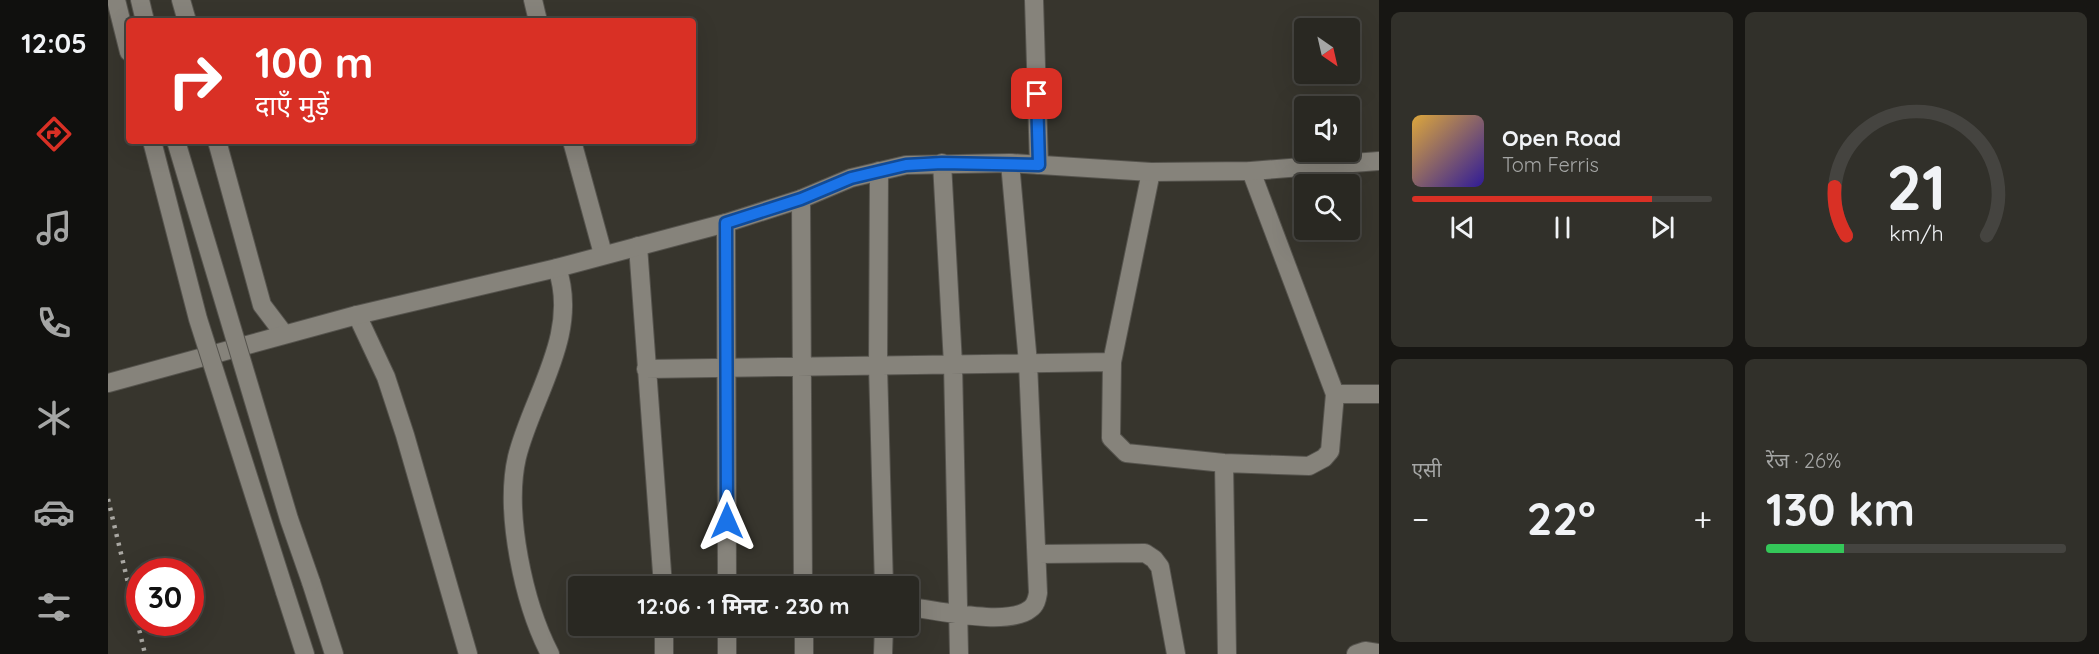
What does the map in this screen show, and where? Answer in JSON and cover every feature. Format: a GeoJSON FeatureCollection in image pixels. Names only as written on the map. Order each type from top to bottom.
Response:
{"type":"FeatureCollection","features":[{"type":"Feature","properties":{"kind":"street"},"geometry":{"type":"LineString","coordinates":[[116,0],[126,40]]}},
{"type":"Feature","properties":{"kind":"street"},"geometry":{"type":"LineString","coordinates":[[140,0],[144,18]]}},
{"type":"Feature","properties":{"kind":"street"},"geometry":{"type":"LineString","coordinates":[[182,0],[186,18]]}},
{"type":"Feature","properties":{"kind":"street"},"geometry":{"type":"LineString","coordinates":[[533,0],[537,18]]}},
{"type":"Feature","properties":{"kind":"street"},"geometry":{"type":"LineString","coordinates":[[1034,0],[1039,165]]}},
{"type":"Feature","properties":{"kind":"street"},"geometry":{"type":"LineString","coordinates":[[153,144],[198,319],[305,654]]}},
{"type":"Feature","properties":{"kind":"street"},"geometry":{"type":"LineString","coordinates":[[177,144],[288,519],[334,654]]}},
{"type":"Feature","properties":{"kind":"street"},"geometry":{"type":"LineString","coordinates":[[218,144],[262,305],[285,334]]}},
{"type":"Feature","properties":{"kind":"street"},"geometry":{"type":"LineString","coordinates":[[573,144],[603,254]]}},
{"type":"Feature","properties":{"kind":"street"},"geometry":{"type":"LineString","coordinates":[[108,383],[357,315],[557,268],[726,223],[801,199],[851,178],[879,171],[942,163],[1010,163],[1151,172],[1251,171],[1379,160]]}},
{"type":"Feature","properties":{"kind":"street"},"geometry":{"type":"LineString","coordinates":[[942,163],[953,364],[959,654]]}},
{"type":"Feature","properties":{"kind":"street"},"geometry":{"type":"LineString","coordinates":[[919,608],[1003,618],[1030,610],[1035,604],[1038,593],[1028,363],[1010,163]]}},
{"type":"Feature","properties":{"kind":"street"},"geometry":{"type":"LineString","coordinates":[[879,171],[878,366],[884,576]]}},
{"type":"Feature","properties":{"kind":"street"},"geometry":{"type":"LineString","coordinates":[[1151,172],[1112,362],[1111,438],[1126,453],[1224,463],[1309,466],[1324,458],[1331,445],[1335,394],[1251,171]]}},
{"type":"Feature","properties":{"kind":"street"},"geometry":{"type":"LineString","coordinates":[[801,199],[803,576]]}},
{"type":"Feature","properties":{"kind":"street"},"geometry":{"type":"LineString","coordinates":[[726,223],[727,576]]}},
{"type":"Feature","properties":{"kind":"street"},"geometry":{"type":"LineString","coordinates":[[638,246],[662,576]]}},
{"type":"Feature","properties":{"kind":"street"},"geometry":{"type":"LineString","coordinates":[[550,654],[531,608],[521,563],[514,490],[516,460],[524,432],[539,399],[560,334],[563,306],[557,268]]}},
{"type":"Feature","properties":{"kind":"street"},"geometry":{"type":"LineString","coordinates":[[357,315],[386,377],[405,435],[468,654]]}},
{"type":"Feature","properties":{"kind":"street"},"geometry":{"type":"LineString","coordinates":[[646,369],[1112,362]]}},
{"type":"Feature","properties":{"kind":"street"},"geometry":{"type":"LineString","coordinates":[[1335,394],[1379,394]]}},
{"type":"Feature","properties":{"kind":"street"},"geometry":{"type":"LineString","coordinates":[[1224,463],[1227,654]]}},
{"type":"Feature","properties":{"kind":"street"},"geometry":{"type":"LineString","coordinates":[[1037,554],[1145,554],[1155,559],[1160,567],[1176,654]]}},
{"type":"Feature","properties":{"kind":"street"},"geometry":{"type":"LineString","coordinates":[[664,636],[664,654]]}},
{"type":"Feature","properties":{"kind":"street"},"geometry":{"type":"LineString","coordinates":[[727,636],[727,654]]}},
{"type":"Feature","properties":{"kind":"street"},"geometry":{"type":"LineString","coordinates":[[804,636],[804,654]]}},
{"type":"Feature","properties":{"kind":"street"},"geometry":{"type":"LineString","coordinates":[[882,654],[883,636]]}},
{"type":"Feature","properties":{"kind":"street"},"geometry":{"type":"LineString","coordinates":[[1356,654],[1378,650]]}},
{"type":"Feature","properties":{"kind":"railway"},"geometry":{"type":"LineString","coordinates":[[108,499],[145,654]]}},
{"type":"Feature","properties":{"kind":"route"},"geometry":{"type":"LineString","coordinates":[[727,521],[726,223],[801,199],[851,178],[906,165],[942,163],[1039,165],[1037,94]]}}]}
